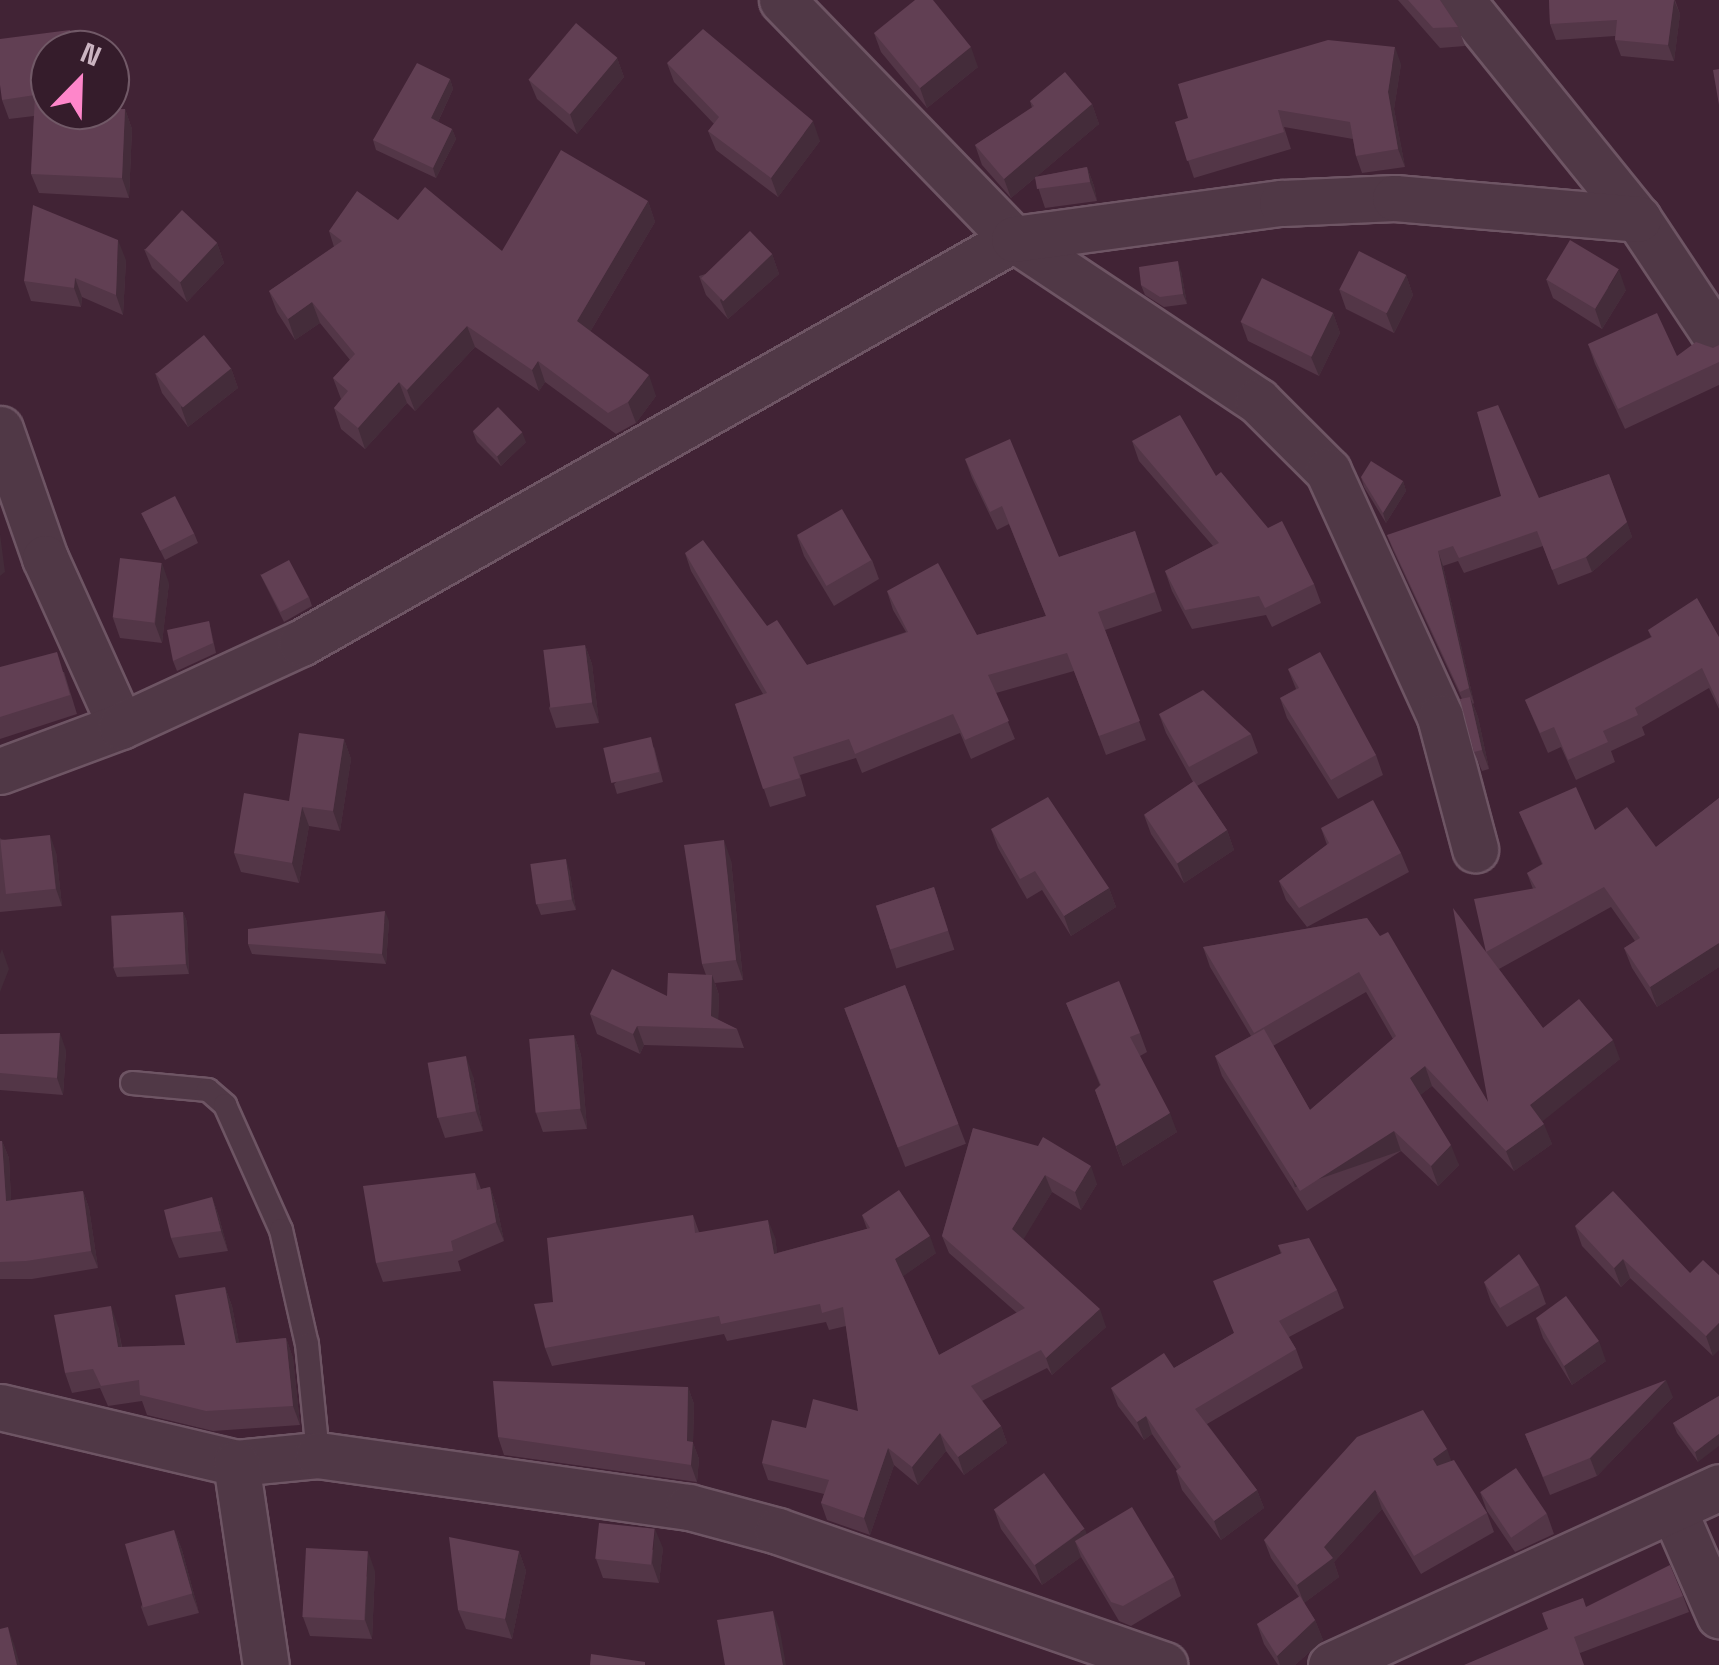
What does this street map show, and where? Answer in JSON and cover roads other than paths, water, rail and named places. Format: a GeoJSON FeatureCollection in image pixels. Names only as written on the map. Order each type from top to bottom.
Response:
{"type":"FeatureCollection","features":[{"type":"Feature","properties":{"kind":"street"},"geometry":{"type":"LineString","coordinates":[[782,0],[1014,239],[1258,401],[1328,471],[1440,717],[1475,849]]}},
{"type":"Feature","properties":{"kind":"street"},"geometry":{"type":"LineString","coordinates":[[1462,0],[1638,219],[1719,341]]}},
{"type":"Feature","properties":{"kind":"street"},"geometry":{"type":"LineString","coordinates":[[0,771],[121,726],[301,643],[1014,239],[1282,203],[1395,198],[1638,219]]}},
{"type":"Feature","properties":{"kind":"street"},"geometry":{"type":"LineString","coordinates":[[0,428],[45,558],[121,726]]}},
{"type":"Feature","properties":{"kind":"street"},"geometry":{"type":"LineString","coordinates":[[0,1408],[236,1462],[318,1455],[689,1507],[778,1531],[1164,1665]]}},
{"type":"Feature","properties":{"kind":"street"},"geometry":{"type":"LineString","coordinates":[[236,1462],[266,1665]]}},
{"type":"Feature","properties":{"kind":"street"},"geometry":{"type":"LineString","coordinates":[[1331,1665],[1719,1487]]}},
{"type":"Feature","properties":{"kind":"street"},"geometry":{"type":"LineString","coordinates":[[1673,1509],[1719,1615]]}},
{"type":"Feature","properties":{"kind":"lane"},"geometry":{"type":"LineString","coordinates":[[132,1083],[208,1090],[225,1105],[281,1230],[307,1344],[318,1455]]}}]}
